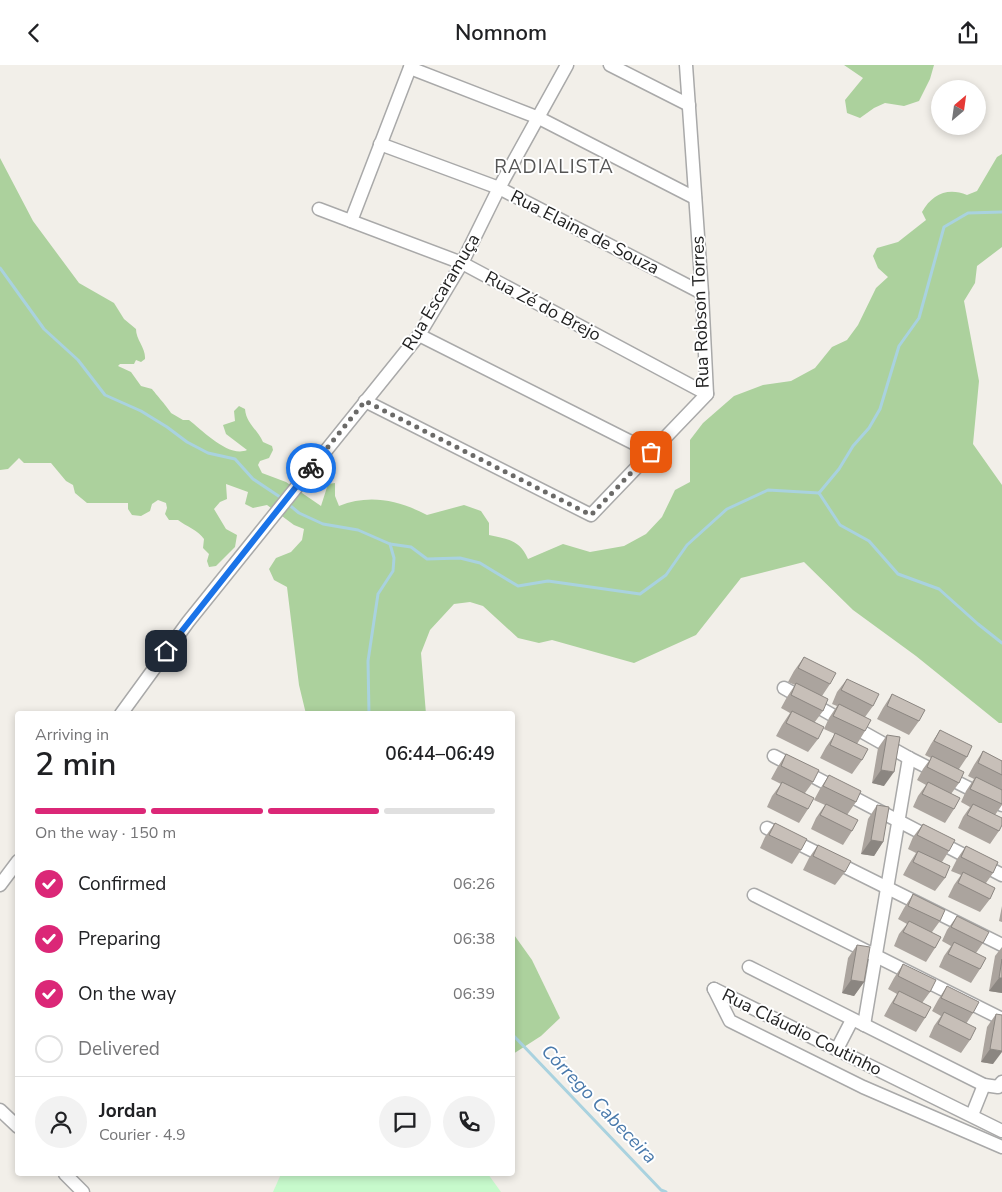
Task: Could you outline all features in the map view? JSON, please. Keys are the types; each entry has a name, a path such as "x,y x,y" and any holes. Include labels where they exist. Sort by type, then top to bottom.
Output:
{"street":[{"name":"Rua Escaramuça","path":"123,711 188,622 419,335 462,263 499,188 567,65"},
{"path":"610,65 689,105"},
{"name":"Rua Robson Torres","path":"365,401 591,515 707,394 686,65"},
{"path":"351,221 410,66 539,118 695,198"},
{"name":"Rua Elaine de Souza","path":"380,144 499,188 702,293"},
{"name":"Rua Zé do Brejo","path":"319,209 462,263 707,394"},
{"path":"419,335 651,452"},
{"path":"784,688 909,759 1002,805"},
{"path":"774,756 1002,875"},
{"path":"837,1049 858,1023 875,957 909,759"},
{"path":"767,828 887,890 1002,945"},
{"path":"0,885 15,865"},
{"path":"754,895 1002,1019"},
{"path":"750,967 984,1085 998,1087 1002,1082"},
{"name":"Rua Cláudio Coutinho","path":"1002,1131 714,989 730,1021 863,1087 1002,1147"},
{"path":"863,1087 874,1067"},
{"path":"972,1115 984,1085"},
{"path":"0,1110 15,1124"},
{"path":"67,1176 84,1192"}],"green space":[{"path":"844,65 934,65 930,79 919,101 904,106 885,103 860,118 847,113 845,100 863,78"},
{"path":"1002,154 1002,247 977,266 975,283 964,301 979,381 973,444 1002,485 1002,723 999,723 916,656 853,610 804,562 741,578 696,635 634,663 552,640 539,643 518,638 483,606 470,602 454,604 430,630 421,653 426,711 305,711 299,685 287,587 274,580 269,569 276,558 291,552 302,540 304,529 294,525 267,505 253,508 245,504 248,492 226,484 227,499 220,502 214,509 226,529 237,535 235,547 216,566 209,567 207,561 209,554 203,548 204,539 202,536 178,520 169,520 165,514 166,503 158,500 152,504 150,511 141,516 132,515 128,509 128,503 87,503 75,493 73,485 66,481 51,463 24,463 19,458 8,469 0,470 0,158 33,221 79,283 114,303 124,319 136,329 145,359 141,362 136,360 134,364 120,364 118,366 131,372 141,386 152,389 171,413 183,420 189,420 224,447 240,451 247,450 226,434 223,425 235,421 234,411 239,406 245,409 247,418 263,442 272,446 273,450 269,458 260,461 258,465 262,473 286,482 321,506 328,484 335,483 335,496 339,506 361,500 383,500 394,502 427,515 464,505 481,511 489,523 489,535 513,541 521,548 528,559 563,544 590,552 624,546 646,534 662,517 675,490 690,482 690,440 703,423 734,396 763,385 791,381 815,368 832,347 847,340 858,325 876,288 888,277 878,268 873,256 877,248 898,242 926,220 922,212 931,201 941,194 953,192 967,195 977,191 997,157"},
{"path":"515,936 532,960 560,1018 541,1036 515,1053"},
{"path":"280,1176 489,1176 501,1192 273,1192"}],"building":[{"path":"804,657 836,673 830,684 798,668"},
{"path":"847,679 879,694 873,706 841,690"},
{"path":"796,683 828,699 823,711 791,695"},
{"path":"892,694 925,710 919,721 887,706"},
{"path":"839,704 871,720 865,731 833,716"},
{"path":"792,711 824,727 818,739 786,723"},
{"path":"940,730 972,746 967,757 934,741"},
{"path":"835,733 868,749 862,760 830,745"},
{"path":"887,735 900,737 894,772 881,770"},
{"path":"983,751 1002,761 1002,775 978,763"},
{"path":"786,754 819,770 813,782 781,766"},
{"path":"932,756 964,772 959,783 927,767"},
{"path":"829,775 861,791 856,802 823,786"},
{"path":"976,777 1002,790 1002,804 970,789"},
{"path":"782,782 814,798 808,809 776,794"},
{"path":"928,782 960,798 954,809 922,794"},
{"path":"826,804 858,820 852,831 820,815"},
{"path":"973,804 1002,818 1002,825 999,831 967,815"},
{"path":"877,805 889,807 883,842 871,840"},
{"path":"775,823 807,839 801,850 769,835"},
{"path":"923,824 955,840 949,851 917,835"},
{"path":"818,845 851,861 845,872 813,856"},
{"path":"966,846 998,862 993,873 961,857"},
{"path":"918,851 950,866 945,878 913,862"},
{"path":"963,872 995,888 990,899 958,883"},
{"path":"913,894 945,910 940,921 908,906"},
{"path":"957,916 989,932 983,943 951,927"},
{"path":"909,921 941,937 935,948 903,932"},
{"path":"954,942 986,958 980,969 948,954"},
{"path":"857,945 870,947 864,982 851,980"},
{"path":"1002,959 1002,978 999,978"},
{"path":"903,964 936,980 930,992 898,976"},
{"path":"947,986 979,1002 973,1013 941,998"},
{"path":"899,991 931,1007 925,1018 893,1003"},
{"path":"944,1012 976,1028 970,1040 938,1024"},
{"path":"996,1014 1002,1015 1002,1051 990,1049"}],"waterway":[{"path":"819,493 839,469 853,446 869,428 880,409 899,346 919,318 944,227 968,213 1002,212"},
{"path":"0,268 44,329 78,360 105,395 141,411 187,442 208,453 235,459 253,479 283,499"},
{"path":"287,503 299,513 323,524 358,530 390,544 411,547 427,559 460,558 480,563 518,586 548,581 640,594 666,575 687,545 727,509 768,490 819,493"},
{"path":"819,493 840,525 869,541 898,574 939,589 1002,643"},
{"name":"Córrego Cabeceira","path":"369,711 368,661 378,594 393,571 394,558 390,544"},
{"name":"Córrego Cabeceira","path":"515,1037 661,1190 666,1192"}],"way so far":[{"path":"311,468 365,401 591,515 651,452"}],"district":[{"name":"RADIALISTA","path":"554,167"}],"route":[{"path":"166,651 311,468"}]}
